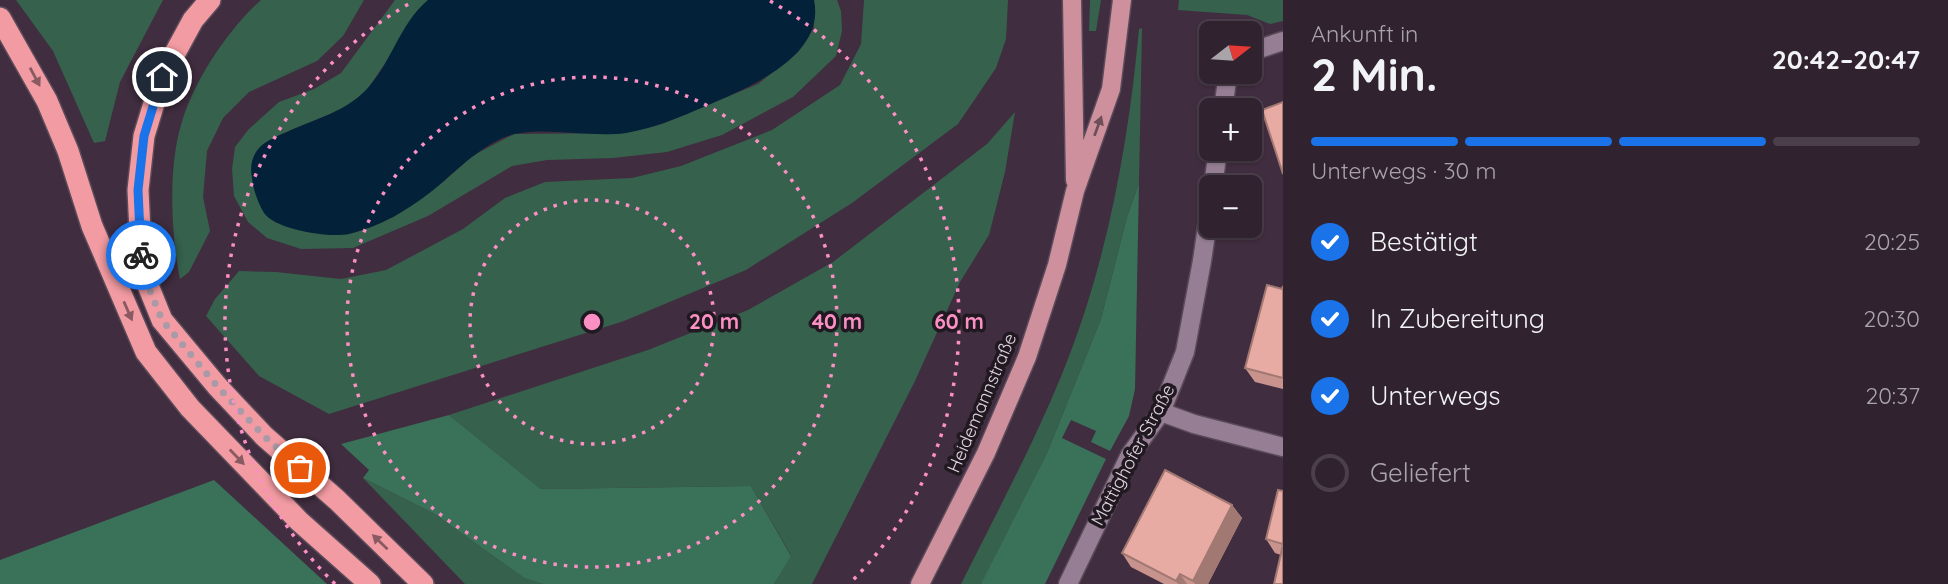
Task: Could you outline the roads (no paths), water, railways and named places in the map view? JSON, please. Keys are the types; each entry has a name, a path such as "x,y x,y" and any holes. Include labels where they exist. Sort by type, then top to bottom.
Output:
{"highway":[{"path":"210,0 193,20 162,77 144,136 138,190 141,253 147,283 162,320 217,386 264,436 337,500 423,584"},
{"path":"0,18 11,33 47,101 68,151 92,226 146,352 190,408 299,521 370,584"}],"main road":[{"name":"Heidemannstraße","path":"1072,0 1076,191"},
{"name":"Heidemannstraße","path":"920,584 986,453 1027,357 1057,265 1076,191 1111,89 1122,0"}],"street":[{"path":"1262,48 1283,41"},
{"name":"Mattighofer Straße","path":"1068,584 1130,455 1161,412 1185,352 1205,238"},
{"path":"1161,412 1194,424 1283,447"}],"water":[{"path":"428,0 814,0 814,20 808,38 796,54 780,68 742,90 667,122 626,133 529,132 506,137 478,153 400,213 375,226 349,234 329,235 304,231 270,219 264,213 253,187 251,166 256,151 270,140 349,104 365,91 382,69 402,32"}]}
